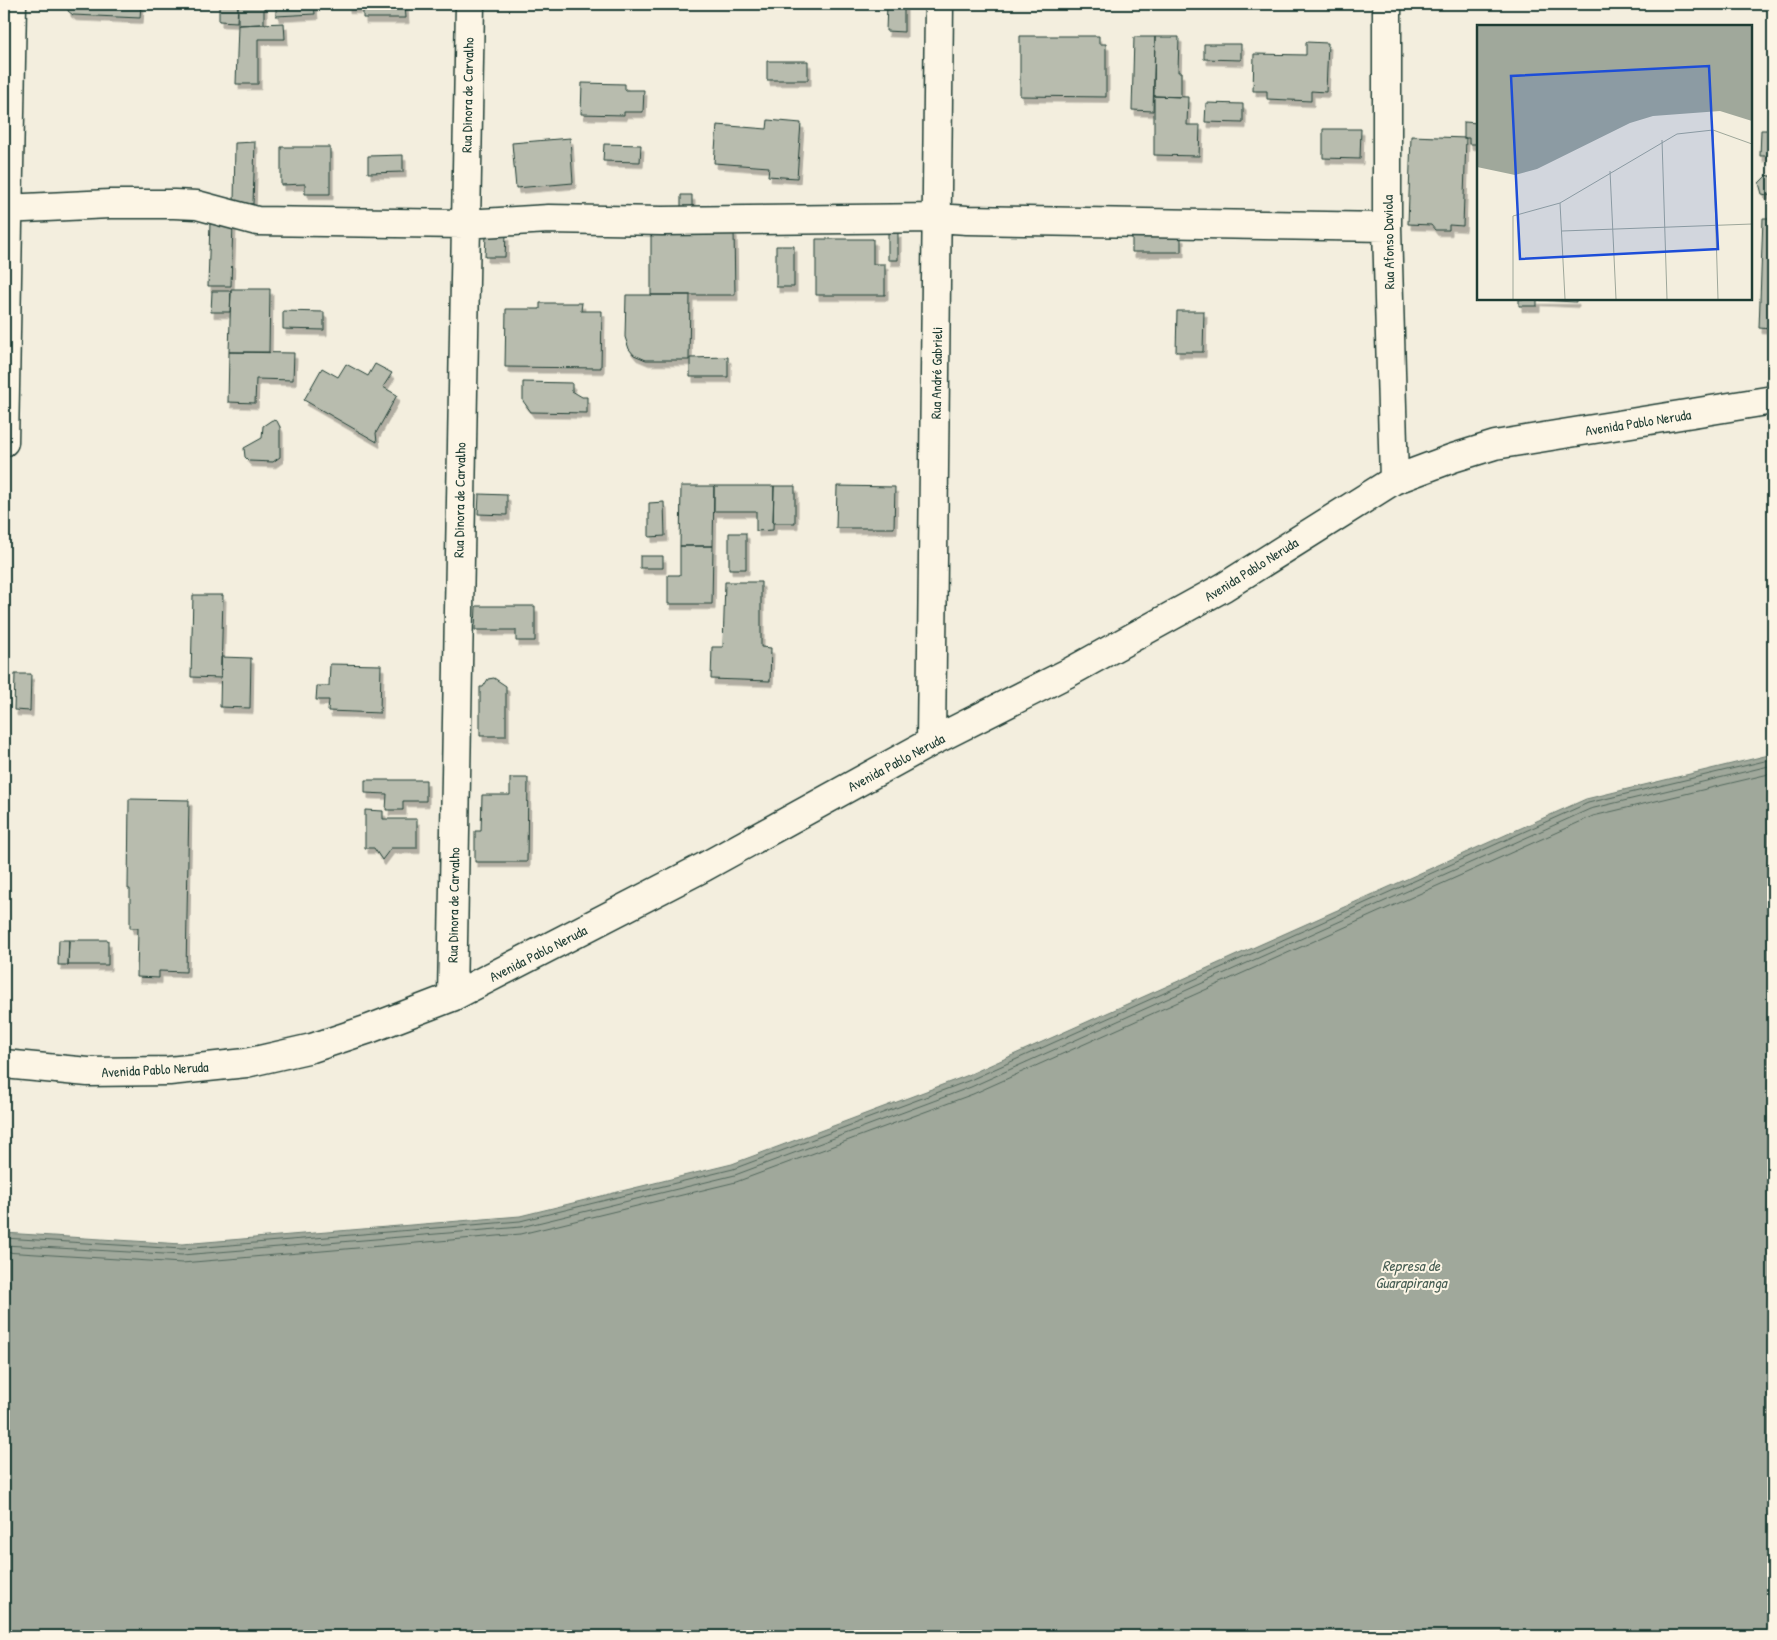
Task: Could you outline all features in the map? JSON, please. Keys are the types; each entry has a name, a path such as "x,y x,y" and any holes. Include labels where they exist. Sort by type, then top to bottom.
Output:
{"street":[{"path":"4,442 5,209 12,4"},
{"name":"Rua Dinora de Carvalho","path":"452,997 464,224 470,4"},
{"name":"Rua André Gabrieli","path":"932,742 939,4"},
{"name":"Rua Afonso Daviola","path":"1387,4 1387,227 1394,480"},
{"path":"5,209 110,204 174,204 197,205 258,220 464,224 549,219 662,222 937,218 1387,227"},
{"name":"Avenida Pablo Neruda","path":"4,1064 97,1072 168,1071 246,1063 312,1048 369,1029 452,997 704,867 932,742 1068,674 1224,587 1394,480 1495,445 1773,400"}],"water":[{"name":"Represa de Guarapiranga","path":"1773,754 1773,1636 4,1636 4,1233 182,1244 520,1216 732,1164 966,1076 1586,799"}],"building":[{"path":"68,4 141,4 140,18 73,15 68,11"},
{"path":"219,4 238,4 237,22 219,21"},
{"path":"238,4 264,4 264,24 238,25"},
{"path":"276,4 314,4 315,14 276,16"},
{"path":"347,4 405,4 406,18 363,18 363,8 347,8"},
{"path":"887,4 904,4 904,32 886,31"},
{"path":"284,23 285,39 258,39 258,84 236,84 238,25"},
{"path":"1020,36 1099,36 1099,44 1106,44 1106,97 1020,96"},
{"path":"1134,37 1155,37 1153,111 1132,110"},
{"path":"1155,37 1179,37 1178,72 1181,72 1181,97 1154,96"},
{"path":"1306,42 1328,43 1326,92 1311,91 1311,101 1267,99 1267,91 1253,91 1254,54 1306,55"},
{"path":"1204,44 1241,44 1241,60 1204,59"},
{"path":"767,61 808,61 808,80 767,80"},
{"path":"582,83 625,84 625,90 644,90 643,112 624,112 624,115 581,114"},
{"path":"1154,96 1188,97 1187,125 1200,125 1199,156 1154,155"},
{"path":"1206,103 1243,104 1243,123 1205,122"},
{"path":"768,120 801,123 797,178 768,176 769,167 714,163 717,125 767,129"},
{"path":"1464,122 1477,123 1477,144 1469,144 1469,138 1464,138"},
{"path":"1323,129 1361,129 1360,159 1323,158"},
{"path":"1761,130 1773,130 1773,156 1760,156"},
{"path":"1411,136 1466,138 1463,226 1449,225 1449,230 1435,230 1431,225 1408,224"},
{"path":"570,138 573,183 516,188 512,143"},
{"path":"255,142 253,204 234,203 235,143"},
{"path":"604,144 641,145 640,162 603,161"},
{"path":"281,147 330,147 330,194 305,194 305,184 281,185"},
{"path":"403,155 403,172 368,173 368,156"},
{"path":"1767,175 1773,177 1773,196 1762,194 1759,183"},
{"path":"681,195 692,195 692,211 681,211"},
{"path":"1770,207 1773,207 1773,329 1759,328 1763,218 1770,218"},
{"path":"210,222 233,223 231,286 208,286"},
{"path":"651,230 734,231 735,295 651,295"},
{"path":"888,232 898,232 898,260 888,260"},
{"path":"486,235 506,235 505,257 485,257"},
{"path":"1132,235 1181,236 1181,252 1132,252"},
{"path":"816,239 873,239 873,264 885,264 885,295 816,295"},
{"path":"776,246 794,246 794,287 776,287"},
{"path":"231,289 270,289 269,352 229,352"},
{"path":"212,291 231,291 230,312 211,312"},
{"path":"626,295 690,295 689,360 646,360 634,355 629,349 625,337"},
{"path":"1519,300 1537,300 1537,306 1519,306"},
{"path":"1537,300 1576,300 1576,302"},
{"path":"540,303 582,303 581,311 602,311 601,368 505,367 506,309 540,309"},
{"path":"283,311 324,312 324,330 283,329"},
{"path":"1177,311 1204,311 1203,352 1176,352"},
{"path":"229,352 294,353 293,380 256,379 255,403 228,402"},
{"path":"728,357 728,377 690,377 690,358"},
{"path":"346,364 368,376 375,364 392,373 383,387 397,395 376,433 377,442 304,400 322,368 338,377"},
{"path":"523,382 572,383 572,391 582,397 587,397 587,413 531,412 523,401"},
{"path":"272,420 277,421 280,427 280,457 273,462 249,461 245,457 244,448 262,438 263,426"},
{"path":"681,486 714,486 713,546 680,546"},
{"path":"714,486 774,486 773,530 756,531 756,511 714,511"},
{"path":"774,486 795,486 795,523 773,523"},
{"path":"837,486 895,487 894,528 836,528"},
{"path":"479,494 507,495 507,515 478,514"},
{"path":"664,502 665,536 649,537 649,503"},
{"path":"729,533 746,533 746,569 729,569"},
{"path":"680,546 713,546 712,604 668,604 668,575 680,575"},
{"path":"640,556 663,556 663,568 640,568"},
{"path":"725,582 761,582 761,647 771,648 770,681 711,679 712,647 723,647"},
{"path":"193,595 223,595 221,678 191,677"},
{"path":"476,606 535,606 535,641 516,641 516,630 475,630"},
{"path":"221,657 251,658 250,708 220,707"},
{"path":"330,664 381,665 380,713 328,711 329,700 316,700 317,686 329,686"},
{"path":"15,674 31,674 30,711 14,710"},
{"path":"494,678 506,686 506,736 480,736 480,687 483,687 488,679"},
{"path":"510,778 528,778 527,862 475,862 475,831 481,831 482,795 510,795"},
{"path":"365,780 426,780 426,801 403,801 403,810 386,810 387,794 365,793"},
{"path":"129,799 189,800 186,972 159,971 159,978 137,977 138,928 130,928 130,889 128,889"},
{"path":"365,810 383,811 383,819 417,819 417,848 391,848 382,860 374,848 365,848"},
{"path":"59,940 69,940 68,965 58,965"},
{"path":"69,940 108,940 108,965 68,965"}]}
